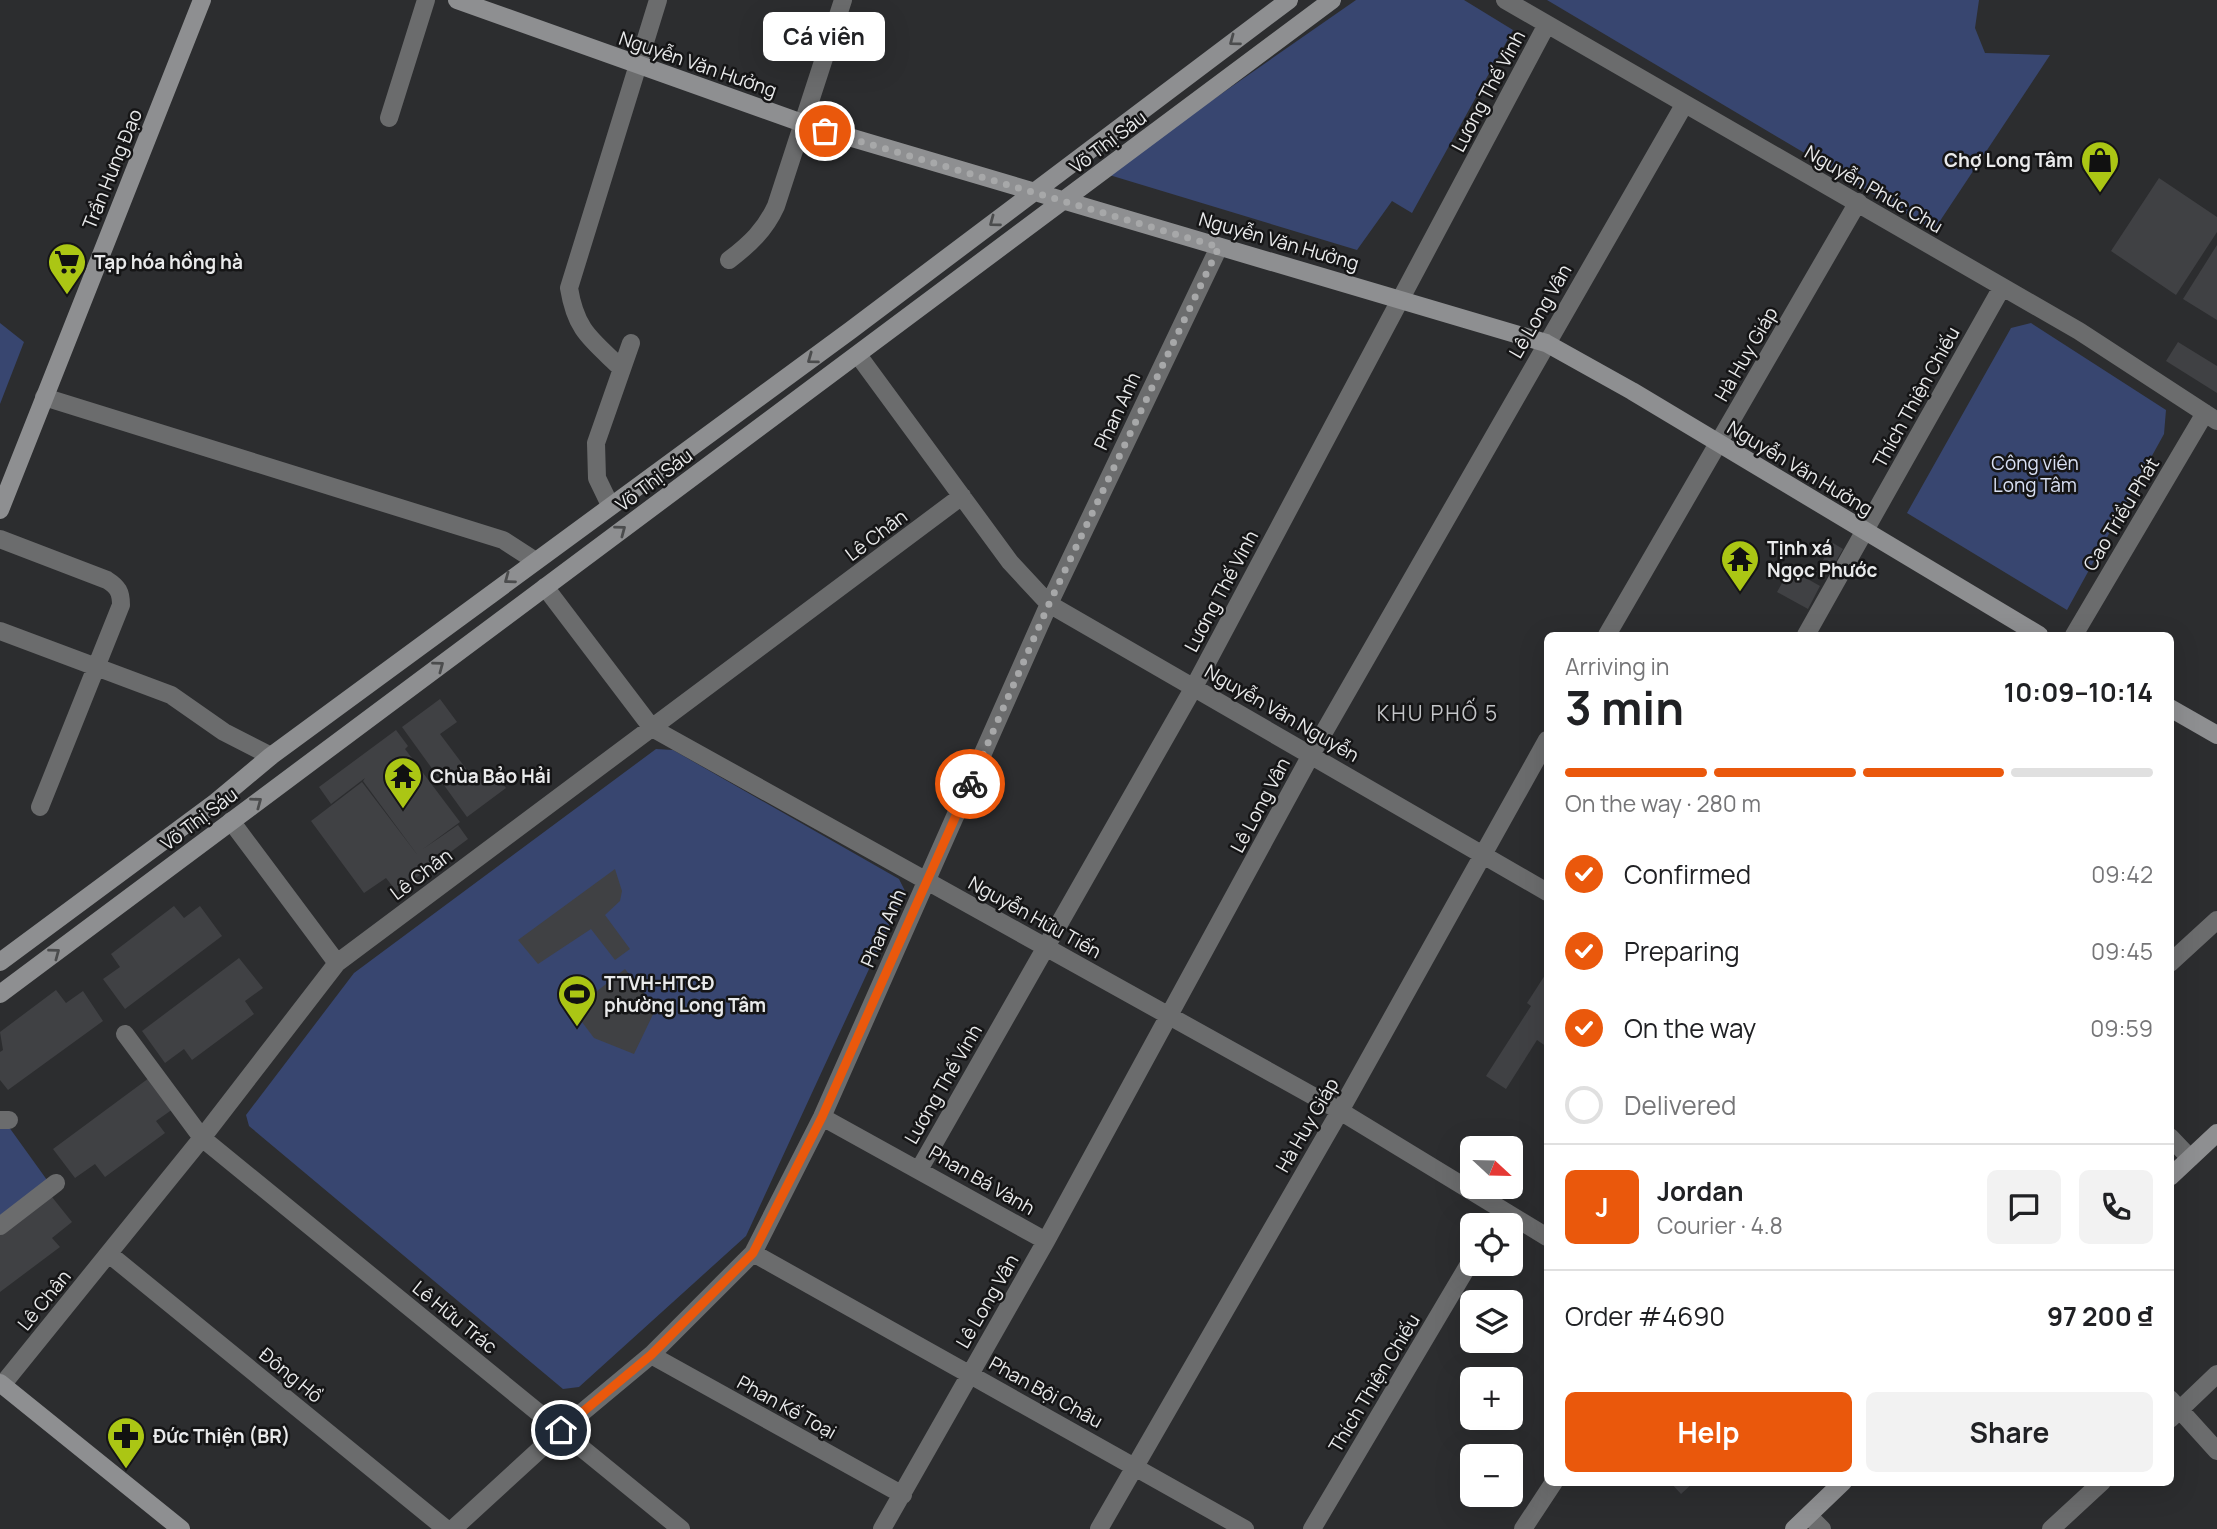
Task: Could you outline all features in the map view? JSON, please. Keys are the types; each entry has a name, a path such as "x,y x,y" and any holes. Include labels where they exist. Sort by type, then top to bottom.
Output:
{"main road":[{"name":"Trần Hưng Đạo","path":"0,510 202,0"},
{"name":"Nguyễn Văn Hưởng","path":"457,0 805,124 1546,343 2034,632"},
{"name":"Võ Thị Sáu","path":"0,962 216,802 271,756 1289,0"},
{"name":"Võ Thị Sáu","path":"0,994 1332,0"},
{"path":"2174,710 2215,729"},
{"path":"2174,1173 2217,1133"},
{"path":"1,1384 181,1529"},
{"path":"1794,1529 1839,1486"}],"street":[{"path":"389,118 426,0"},
{"path":"621,368 581,329 573,310 569,288 658,0"},
{"path":"729,260 768,225 805,124 844,0"},
{"name":"Nguyễn Phúc Chu","path":"1505,0 1684,106 1858,202 2001,289 2079,331 2211,417"},
{"name":"Lương Thế Vinh","path":"920,1168 1194,687 1403,299 1546,26"},
{"name":"Lê Long Vân","path":"882,1529 1046,1241 1312,753 1684,106"},
{"name":"Hà Huy Giáp","path":"1610,632 1858,202"},
{"name":"Phan Anh","path":"453,1529 561,1430 651,1355 753,1253 822,1117 1049,604 1219,247"},
{"name":"Thích Thiện Chiếu","path":"1808,632 2001,289"},
{"path":"610,505 597,478 596,443 631,343"},
{"name":"Nguyễn Văn Nguyễn","path":"858,355 1010,562 1049,604 1087,629 1312,753 1544,890"},
{"path":"44,397 503,540 534,561"},
{"name":"Cao Triều Phát","path":"2076,632 2211,417"},
{"name":"Lê Chân","path":"1,1384 202,1138 337,962 962,496"},
{"path":"0,539 116,585 121,594 121,605 40,807"},
{"name":"Nguyễn Hữu Tiến","path":"545,587 652,728 1340,1111 1490,1213"},
{"path":"0,631 171,695 224,732 271,756"},
{"name":"Hà Huy Giáp","path":"1099,1529 1340,1111 1544,745"},
{"path":"232,821 337,962"},
{"path":"2174,959 2217,920"},
{"name":"Lê Hữu Trác","path":"125,1034 202,1138 681,1529"},
{"name":"Phan Bá Vành","path":"822,1117 920,1168 1046,1241"},
{"path":"2174,1141 2190,1158"},
{"path":"0,1226 56,1183"},
{"name":"Nguyễn Hữu Tiến","path":"1523,1228 1544,1236"},
{"name":"Phan Bội Châu","path":"753,1253 1245,1529"},
{"name":"Đông Hồ","path":"109,1254 446,1529"},
{"name":"Thích Thiện Chiếu","path":"1312,1529 1462,1276"},
{"name":"Phan Kế Toại","path":"651,1355 903,1495"},
{"path":"2174,1409 2217,1374"},
{"path":"2174,1411 2217,1451"},
{"path":"1524,1529 1551,1486"},
{"path":"2052,1529 2098,1486"},
{"path":"1809,1516 1822,1529"}],"green space":[{"path":"1356,0 1464,0 1513,30 1412,213 1392,201 1357,250 1106,174"},
{"path":"1547,0 1979,0 1975,28 1985,53 2050,55 1934,230"},
{"path":"0,323 24,342 0,404"},
{"name":"Công viên Long Tâm","path":"2031,323 2166,410 2164,434 2067,610 1907,513 2011,328"},
{"name":"TTVH-HTCĐ phường Long Tâm","path":"656,749 673,750 899,879 905,891 746,1236 579,1387 563,1389 249,1126 246,1115 354,973"},
{"path":"6,1123 47,1180 0,1217 0,1128"}],"building":[{"path":"2159,178 2217,217 2217,232 2176,295 2111,251"},
{"path":"2217,245 2217,320 2183,299"},
{"path":"2178,342 2217,366 2217,393 2166,361"},
{"path":"1833,543 1843,549 1831,570 1820,565"},
{"path":"1790,569 1820,586 1808,609 1777,592"},
{"path":"440,699 457,722 440,734 473,778 489,766 506,788 467,817 402,727"},
{"path":"396,730 408,746 405,749 460,822 423,849 458,825 468,839 397,892 386,878 364,893 311,821 362,782 419,857 363,781 365,778 331,804 319,787"},
{"path":"615,869 622,891 620,901 605,915 630,949 615,960 591,929 538,964 518,940"},
{"path":"174,906 184,918 200,906 222,936 125,1009 103,979 120,967 111,954"},
{"path":"239,958 263,988 245,1001 254,1014 192,1060 184,1049 165,1063 142,1031"},
{"path":"625,969 647,997 658,1004 634,1054 594,1038 573,1010"},
{"path":"1544,977 1544,1045 1537,1040 1506,1089 1486,1076 1531,1006 1527,1003"},
{"path":"56,990 66,1003 83,991 103,1021 8,1090 0,1080 0,1052 3,1050 0,1032"},
{"path":"149,1078 173,1109 156,1121 165,1133 105,1177 95,1164 75,1178 53,1149"},
{"path":"48,1192 72,1222 52,1238 60,1247 0,1292 0,1227"},
{"path":"1674,1486 1690,1486 1681,1494"}],"way so far":[{"path":"825,131 1219,247 1049,604 970,784"}],"place":[{"name":"Cá viên","path":"825,131"},
{"name":"Chợ Long Tâm","path":"2100,194"},
{"name":"Tạp hóa hồng hà","path":"67,296"},
{"name":"Tịnh xá Ngọc Phước","path":"1740,593"},
{"name":"Chùa Bảo Hải","path":"403,810"},
{"name":"TTVH-HTCĐ phường Long Tâm","path":"577,1028"},
{"name":"Đức Thiện (BR)","path":"126,1470"}],"district":[{"name":"KHU PHỐ 5","path":"1438,713"}],"route":[{"path":"561,1430 651,1355 753,1253 822,1117 970,784"}]}
